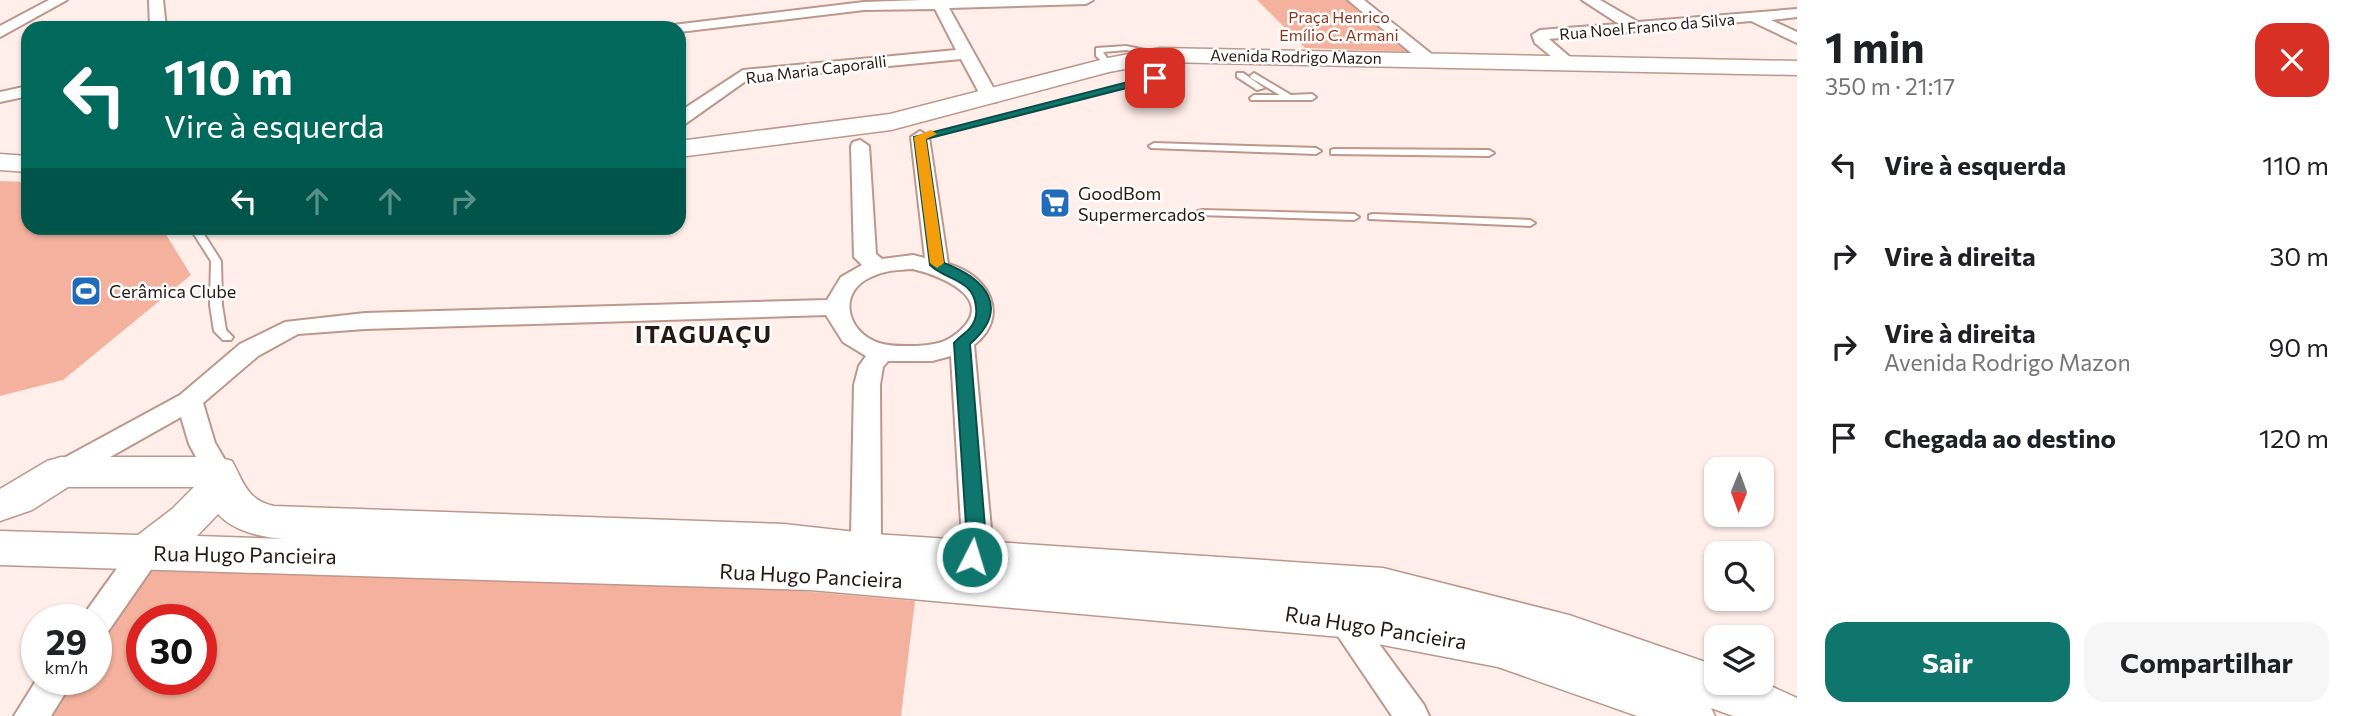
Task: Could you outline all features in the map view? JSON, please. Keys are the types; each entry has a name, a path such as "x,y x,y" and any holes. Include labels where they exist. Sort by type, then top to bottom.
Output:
{"street":[{"path":"156,0 158,21"},
{"path":"686,27 864,6 1086,0"},
{"path":"1355,0 1440,67 1445,80"},
{"path":"1589,0 1636,27"},
{"path":"939,3 990,98"},
{"path":"0,12 53,4"},
{"path":"0,32 53,4"},
{"name":"Rua Noel Franco da Silva","path":"1570,64 1541,40 1540,35 1797,13"},
{"path":"1753,16 1797,38"},
{"name":"Rua Maria Caporalli","path":"686,115 743,75 965,54"},
{"name":"Avenida Rodrigo Mazon","path":"686,172 920,137 1109,81 1160,55 1390,68 1445,80 1797,88"},
{"name":"Avenida Rodrigo Mazon","path":"686,148 891,122 990,98 1109,81 1155,78 1249,83 1390,68 1428,59 1797,68"},
{"path":"0,97 21,92"},
{"path":"920,137 937,265"},
{"path":"860,146 865,257 878,266"},
{"path":"914,262 937,265 965,279 983,299 984,314 977,330 962,343 941,352 917,356 881,353 849,336 839,323 835,307 840,292 851,280 878,266 914,262"},
{"path":"0,505 18,499 188,401 249,350 293,327 365,321 835,307"},
{"path":"962,343 977,540 972,557"},
{"path":"874,551 866,536 867,385 871,366 881,353"},
{"path":"188,401 202,443 219,479"},
{"path":"57,475 219,479"},
{"path":"15,548 33,504 57,475"},
{"path":"109,604 146,552 196,513 219,479"},
{"name":"Rua Hugo Pancieira","path":"219,479 236,508 253,519 274,522 784,541 874,551 1383,587 1569,635 1759,703 1783,716"},
{"name":"Rua Hugo Pancieira","path":"15,548 810,572 1341,617 1498,646 1649,698 1690,716"},
{"path":"1341,617 1412,716"},
{"path":"31,716 46,695"}],"lane":[{"path":"1249,83 1289,97"},
{"path":"1249,83 1275,97 1312,97"},
{"path":"1249,83 1275,97"},
{"path":"1154,146 1316,151"},
{"path":"1334,152 1489,153"},
{"path":"1202,213 1354,217"},
{"path":"1373,216 1530,223"},
{"path":"199,235 216,261 216,305 220,331 227,337"}],"green space":[{"name":"Praça Henrico Emílio C. Armani","path":"1257,0 1349,0 1415,52 1305,48"},
{"name":"Cerâmica Clube","path":"0,181 21,182 21,235 166,235 191,275 63,380 0,396"},
{"path":"150,561 722,584 915,601 901,716 47,716 61,695 112,695 112,618"}],"slow traffic":[{"path":"931,134 920,137 937,263"}],"place":[{"name":"GoodBom Supermercados","path":"1055,203"},
{"name":"Cerâmica Clube","path":"86,291"}],"district":[{"name":"ITAGUAÇU","path":"704,333"}],"route":[{"path":"972,557 977,540 962,343 977,330 984,314 983,299 973,285 957,273 937,265 920,137 1155,78"}]}
